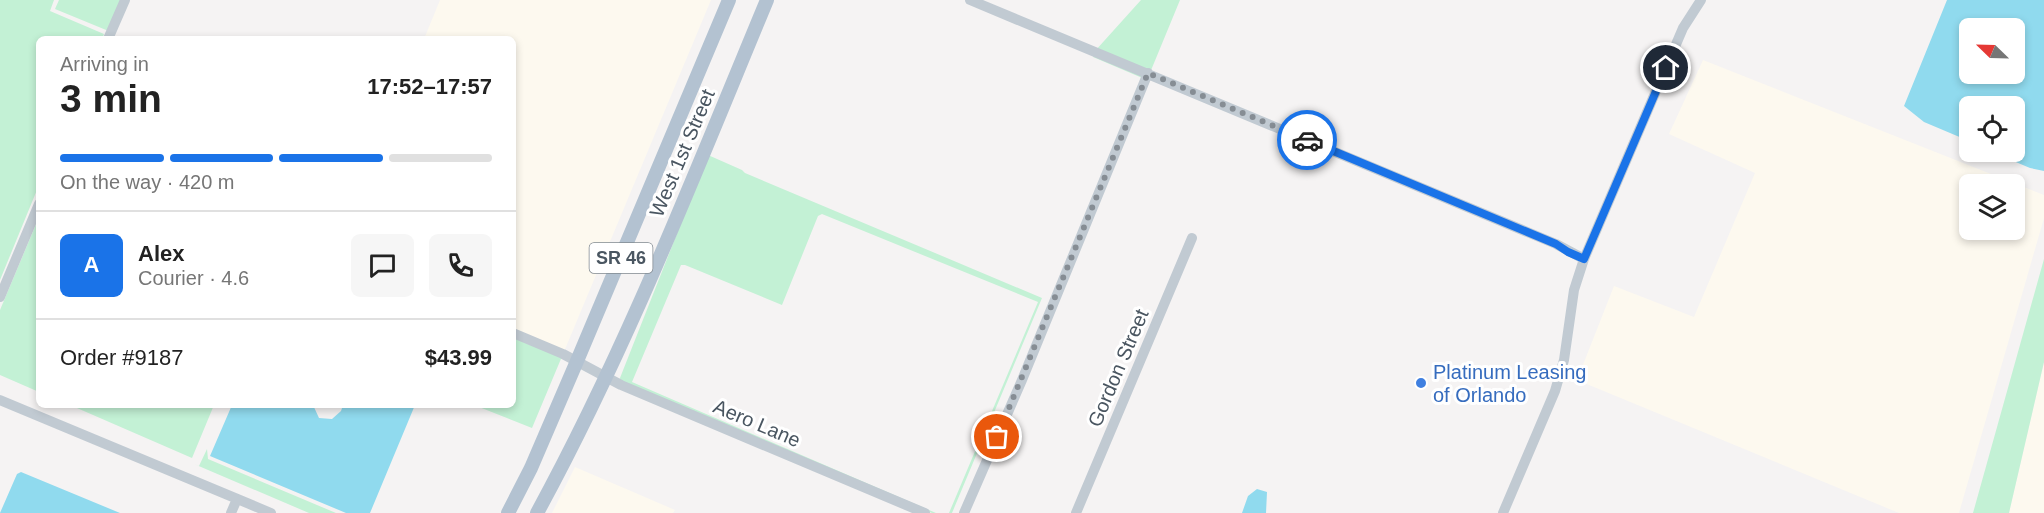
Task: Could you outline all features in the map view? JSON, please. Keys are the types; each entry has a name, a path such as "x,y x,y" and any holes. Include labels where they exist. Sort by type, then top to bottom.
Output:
{"main road":[{"name":"West 1st Street","path":"508,513 531,468 729,0"},
{"name":"West 1st Street","path":"537,513 606,377 645,292 767,0"}],"street":[{"path":"109,36 124,0"},
{"path":"970,0 1556,244 1584,259"},
{"path":"1503,513 1555,391 1564,360 1574,290 1584,259 1683,28 1701,0"},
{"path":"964,513 1022,380 1148,73"},
{"path":"0,297 36,211"},
{"name":"Gordon Street","path":"1076,513 1192,238"},
{"name":"Aero Lane","path":"516,334 577,361 621,385 926,513"},
{"path":"0,400 271,513"},
{"path":"231,513 237,499"}],"shaded area":[{"path":"440,0 711,0 563,354 516,333 516,36 425,36"},
{"path":"1703,60 1991,174 1959,174 1959,240 2025,240 2025,187 2044,195 2044,218 1959,513 1899,513 1577,380 1614,286 1694,317 1755,173 1669,134"},
{"path":"2044,362 2044,513 2009,513"},
{"path":"575,467 675,510 673,513 552,513"}],"green space":[{"path":"0,0 54,0 50,11 104,34 103,36 36,36 36,192 0,280"},
{"path":"59,0 124,0 111,32 55,9"},
{"path":"1141,0 1180,0 1147,80 1093,57 1095,51"},
{"path":"708,155 745,173 1042,298 952,513 949,513 1038,302 822,214 818,216 782,305 681,265 632,382 936,513 618,383"},
{"path":"36,224 36,391 0,375 0,310"},
{"path":"2044,259 2044,362 2009,513 1973,513"},
{"path":"516,333 563,354 532,428 482,408 516,408"},
{"path":"77,408 213,408 192,458"},
{"path":"207,449 208,459 336,513 309,513 194,464 199,466"}],"water":[{"path":"1947,0 2044,0 2044,171 2016,162 2025,162 2025,96 1959,96 1959,137 1924,122 1904,106"},
{"path":"231,408 314,408 319,418 332,419 342,408 414,408 370,513 346,513 210,456"},
{"path":"21,472 120,513 0,513 17,474"},
{"path":"1257,489 1267,492 1266,513 1242,513 1248,496"}],"way so far":[{"path":"997,437 1148,73 1307,140"}],"place":[{"name":"Platinum Leasing of Orlando","path":"1421,383"}],"route":[{"path":"1307,140 1556,244 1584,259 1666,68"}]}
